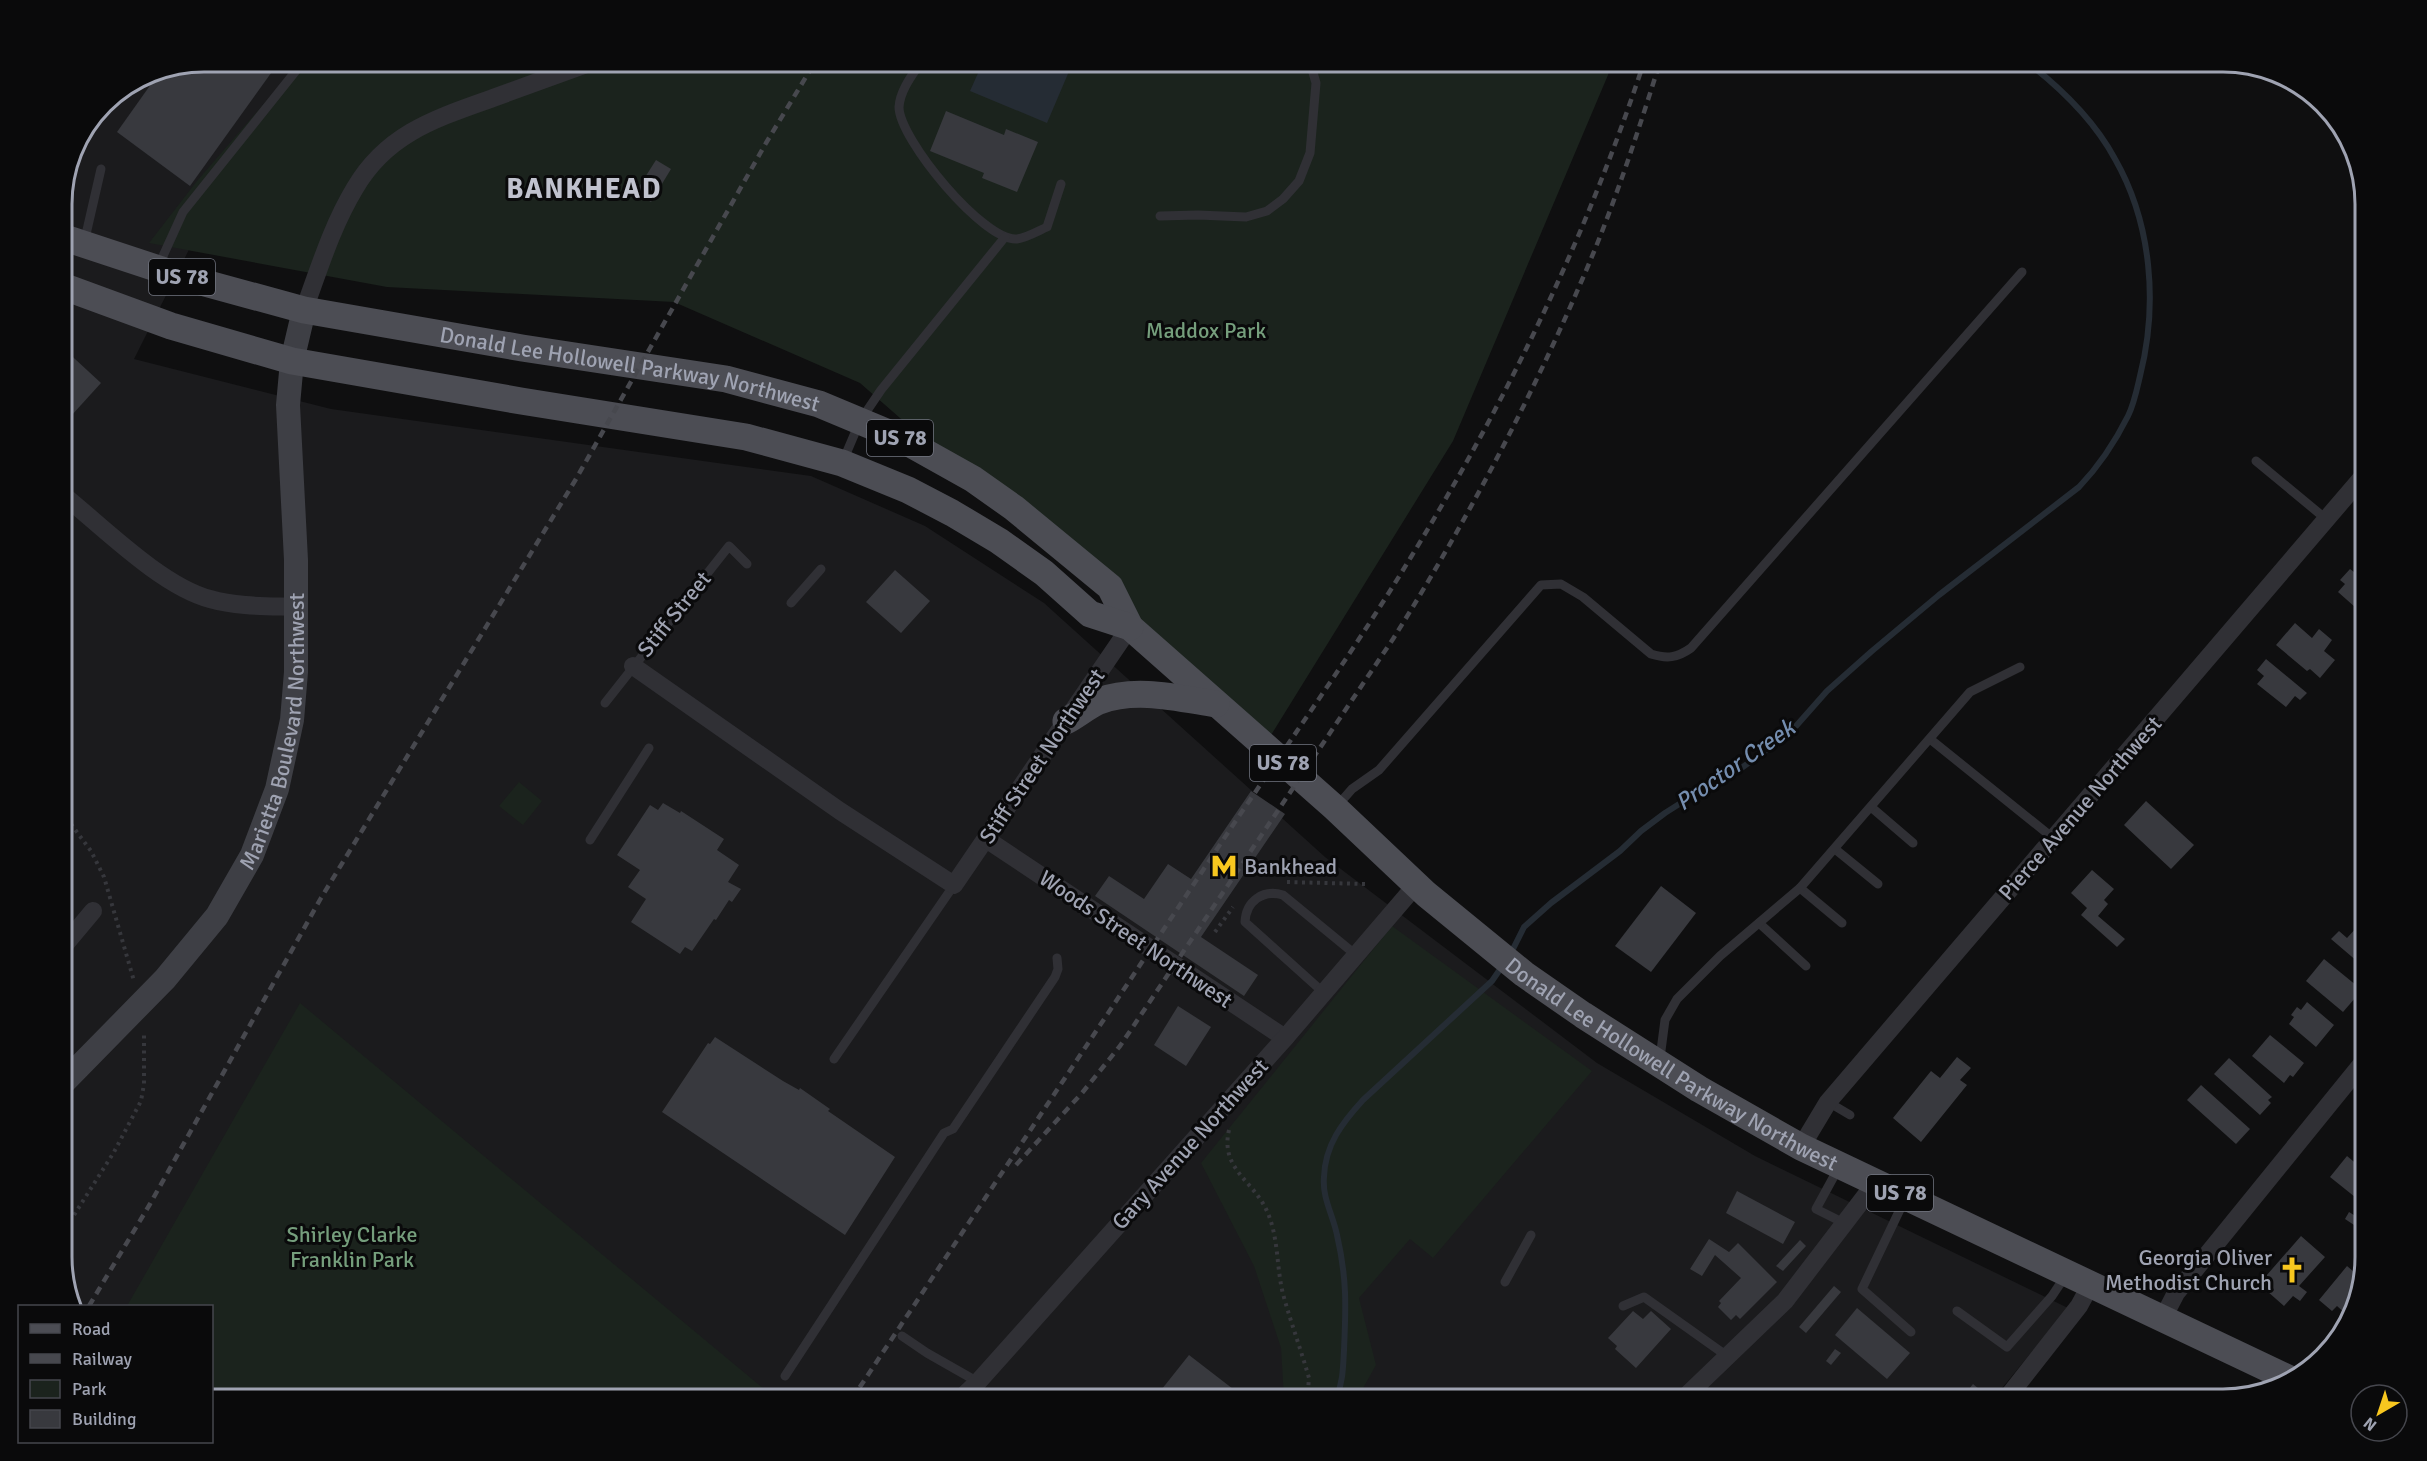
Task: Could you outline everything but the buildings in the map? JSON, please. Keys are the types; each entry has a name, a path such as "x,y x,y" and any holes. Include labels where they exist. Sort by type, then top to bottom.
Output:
{"main road":[{"name":"Donald Lee Hollowell Parkway Northwest","path":"73,241 157,269 304,310 510,346 726,379 819,405 898,437 973,479 1014,508 1110,587 1130,627 1335,808 1416,885 1524,974 1582,1015 1699,1089 1801,1147 2282,1375"},
{"name":"Donald Lee Hollowell Parkway Northwest","path":"72,290 171,326 292,361 746,437 842,463 908,490 952,513 999,541 1044,573 1090,614 1130,627"},
{"name":"Marietta Boulevard Northwest","path":"72,1076 135,1022 165,979 217,916 237,884 265,825 287,752 296,672 297,607 288,405 292,361 304,310"},
{"path":"1066,721 1097,702 1123,695 1152,694 1216,704"}],"street":[{"path":"304,310 329,241 356,186 389,148 426,123 565,72"},
{"name":"Pierce Avenue Northwest","path":"1801,1147 1828,1102 2355,486"},
{"path":"72,502 170,581 208,599 246,606 297,607"},
{"name":"Stiff Street Northwest","path":"954,885 1130,627"},
{"path":"633,666 840,811 954,885"},
{"name":"Woods Street Northwest","path":"986,839 1285,1038"},
{"name":"Gary Avenue Northwest","path":"971,1389 1285,1038 1416,885"},
{"path":"72,936 93,910"},
{"path":"2163,1318 2176,1293 2355,1073"},
{"path":"1694,1389 1785,1301 1876,1182"},
{"path":"2015,1389 2079,1306 2079,1278"}],"lane":[{"path":"157,269 183,212 295,72"},
{"path":"915,72 906,86 899,106 904,128 933,172 982,224 1005,237 1017,239 1047,227 1061,184"},
{"path":"1160,216 1198,215 1246,218 1267,211 1283,199 1299,181 1310,153 1316,83 1313,72"},
{"path":"73,241 101,169"},
{"path":"842,463 860,421 881,390 1005,237"},
{"path":"1335,808 1352,789 1379,770 1541,585 1561,584 1583,597 1651,654 1662,658 1681,656 1691,648 2022,272"},
{"path":"2256,460 2326,519"},
{"name":"Stiff Street","path":"605,703 729,546 747,564"},
{"path":"791,603 821,569"},
{"path":"1659,1062 1665,1020 1677,999 1720,956 1800,888 1970,692 2020,667"},
{"path":"1930,739 2053,838"},
{"path":"590,840 649,748"},
{"path":"1871,807 1913,843"},
{"path":"1835,849 1878,884"},
{"path":"834,1059 954,885"},
{"path":"1800,888 1842,923"},
{"path":"1324,993 1245,922 1246,912 1255,900 1263,894 1273,892 1283,895 1356,955"},
{"path":"1759,923 1806,966"},
{"path":"785,1376 944,1133 953,1129 1054,977 1058,969 1057,958"},
{"path":"1828,1102 1850,1115"},
{"path":"1840,1165 1816,1209 1844,1223"},
{"path":"1906,1196 1862,1289 1911,1332"},
{"path":"1505,1282 1531,1235"},
{"path":"1957,1311 2007,1347 2052,1296 2079,1278"},
{"path":"1623,1306 1644,1297 1728,1356"},
{"path":"902,1336 978,1382"}],"path":[{"path":"72,825 91,851 104,877 135,985"},
{"path":"72,1218 114,1152 141,1101 144,1084 135,1022"},
{"path":"1230,1124 1227,1153 1231,1164 1257,1194 1274,1227 1283,1292 1309,1378 1308,1389"}],"shaded area":[{"path":"195,72 365,72 222,184 134,359 331,409 811,476 925,526 1044,603 1325,857 1597,1063 1755,1156 2068,1308 2001,1389 213,1389 213,1305 81,1305 72,1266 72,195 76,170 94,131 111,111 131,94 153,82 178,75"},
{"path":"979,72 1069,72 1047,123 970,91"}],"green space":[{"name":"Maddox Park","path":"291,72 1609,72 1453,441 1268,740 860,383 674,302 387,287 149,243 197,181"},
{"path":"519,782 542,801 523,825 499,806"},
{"path":"1392,926 1592,1071 1433,1258 1410,1239 1359,1298 1376,1365 1363,1389 1283,1389 1281,1348 1254,1266 1201,1163"},
{"name":"Shirley Clarke Franklin Park","path":"300,1003 764,1389 213,1389 213,1305 128,1305"}],"waterway":[{"name":"Proctor Creek","path":"1510,955 1524,927 1551,903 1620,851 1665,813 1714,782 1740,769 1789,734 1827,691 1872,651 1939,595 2079,487 2100,462 2118,435 2134,401 2146,349 2150,293 2144,238 2127,184 2107,145 2076,106 2039,72"},
{"name":"Proctor Creek","path":"1339,1389 1343,1369 1345,1306 1340,1250 1324,1185 1325,1165 1331,1145 1348,1117 1363,1100 1492,981 1503,965"}],"railway":[{"path":"90,1305 150,1204 321,898 576,479 766,143 809,72"},
{"path":"859,1389 1229,831 1322,695 1411,557 1480,437 1542,316 1597,191 1640,72"},
{"path":"1016,1165 1082,1093 1120,1046 1420,596 1494,463 1561,327 1614,199 1657,72"}],"place":[{"name":"Bankhead","path":"1224,866"},
{"name":"Georgia Oliver Methodist Church","path":"2292,1270"}],"district":[{"name":"BANKHEAD","path":"584,189"}]}
